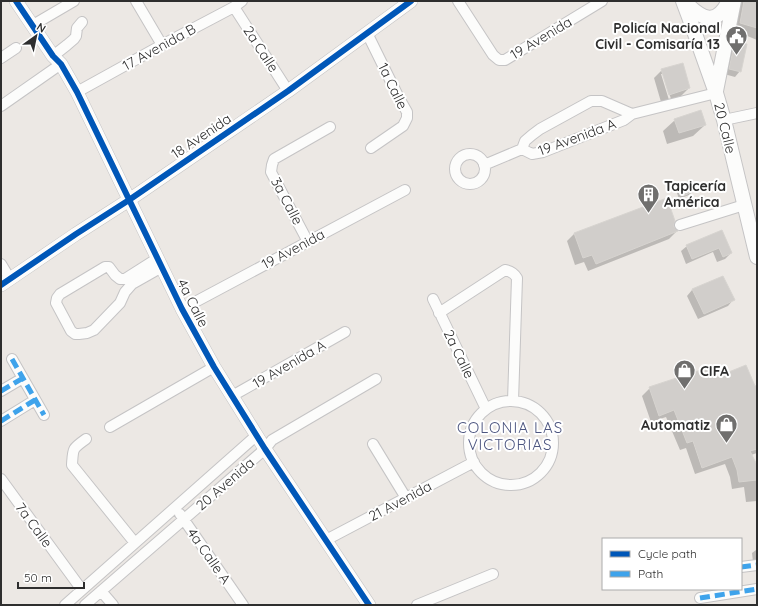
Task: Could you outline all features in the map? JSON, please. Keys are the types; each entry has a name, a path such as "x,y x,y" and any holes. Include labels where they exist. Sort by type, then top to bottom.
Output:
{"main road":[{"path":"683,1 701,16 708,18 713,18 720,14 729,1"},
{"name":"20 Calle","path":"683,1 716,92 757,257"},
{"path":"716,92 734,1"}],"street":[{"name":"4a Calle","path":"16,1 57,60 77,92 182,309 214,367 265,449 369,605"},
{"path":"33,25 74,1"},
{"path":"136,1 162,45"},
{"name":"18 Avenida","path":"5,282 129,200 288,91 412,1"},
{"name":"19 Avenida","path":"458,1 493,55 499,60 504,60 602,1"},
{"name":"17 Avenida B","path":"77,92 238,4"},
{"name":"2a Calle","path":"238,4 288,91"},
{"path":"1,106 57,60 76,36 77,28 82,22"},
{"name":"1a Calle","path":"367,33 407,112 407,118 403,126 371,148"},
{"path":"1,58 16,48"},
{"name":"19 Avenida A","path":"522,149 532,154 543,152 624,120 632,114 716,92"},
{"name":"19 Avenida A","path":"484,165 522,149 525,142 532,134 591,101 602,101 632,114"},
{"path":"724,120 757,113"},
{"name":"3a Calle","path":"308,242 272,172 272,164 274,159 330,127"},
{"name":"19 Avenida","path":"182,309 405,190"},
{"path":"680,225 744,205"},
{"path":"160,263 132,284 125,292 120,303 94,330 79,334 75,334 71,331 56,303 60,294 105,267 109,267 120,279 125,279 160,263"},
{"path":"1,264 5,282"},
{"path":"439,313 505,270 512,272 517,278 513,401"},
{"name":"2a Calle","path":"432,299 486,409"},
{"name":"19 Avenida A","path":"232,396 345,332"},
{"path":"12,359 44,414"},
{"path":"110,427 214,367"},
{"path":"1,391 23,378"},
{"name":"20 Avenida","path":"85,605 265,449 272,440 376,379"},
{"path":"1,421 35,400"},
{"path":"513,401 522,402 532,406 539,412 550,428 553,437 553,447 551,456 540,473 532,479 524,482 509,484 495,481 479,470 474,462 469,446 470,433 480,414 486,409 499,403 513,401"},
{"name":"20 Avenida","path":"65,605 257,435"},
{"path":"86,440 75,447 72,466 135,543"},
{"path":"373,444 406,498"},
{"name":"21 Avenida","path":"326,540 474,462"},
{"name":"7a Calle","path":"1,479 82,590"},
{"name":"4a Calle A","path":"175,507 243,605"},
{"path":"742,567 757,565"},
{"path":"417,605 493,574"},
{"path":"700,598 757,589"},
{"path":"101,591 113,605"}],"building":[{"path":"744,1 757,1 757,28 740,23"},
{"name":"Policía Nacional Civil - Comisaría 13","path":"735,41 747,44 741,72 729,69"},
{"path":"683,63 690,88 669,95 661,69"},
{"path":"701,110 706,125 679,133 674,119"},
{"path":"689,181 694,191 683,196 679,186"},
{"name":"Tapicería América","path":"667,198 675,221 674,227 678,231 596,264 592,255 583,258 574,233"},
{"path":"722,230 732,253 723,257 719,248 692,259 686,245"},
{"path":"723,276 735,300 704,314 692,289"},
{"path":"746,365 755,386 757,385 757,449 750,451 757,465 757,480 739,482 737,470 732,457 702,468 693,441 687,443 674,410 659,416 649,387 710,367 714,378"}],"marked path":[{"path":"12,359 44,415"},
{"path":"1,391 23,378"},
{"path":"1,421 35,400"},
{"path":"742,567 757,565"},
{"path":"700,598 757,589"}],"cycle path":[{"path":"16,1 53,56 61,64 77,92 182,309 214,367 265,449 369,605"},
{"path":"1,285 129,200 288,91 411,1"}],"place":[{"name":"Policía Nacional Civil - Comisaría 13","path":"736,56"},
{"name":"Tapicería América","path":"648,214"},
{"name":"CIFA","path":"684,390"},
{"name":"Automatiz","path":"726,444"}],"district":[{"name":"COLONIA LAS VICTORIAS","path":"510,436"}]}
